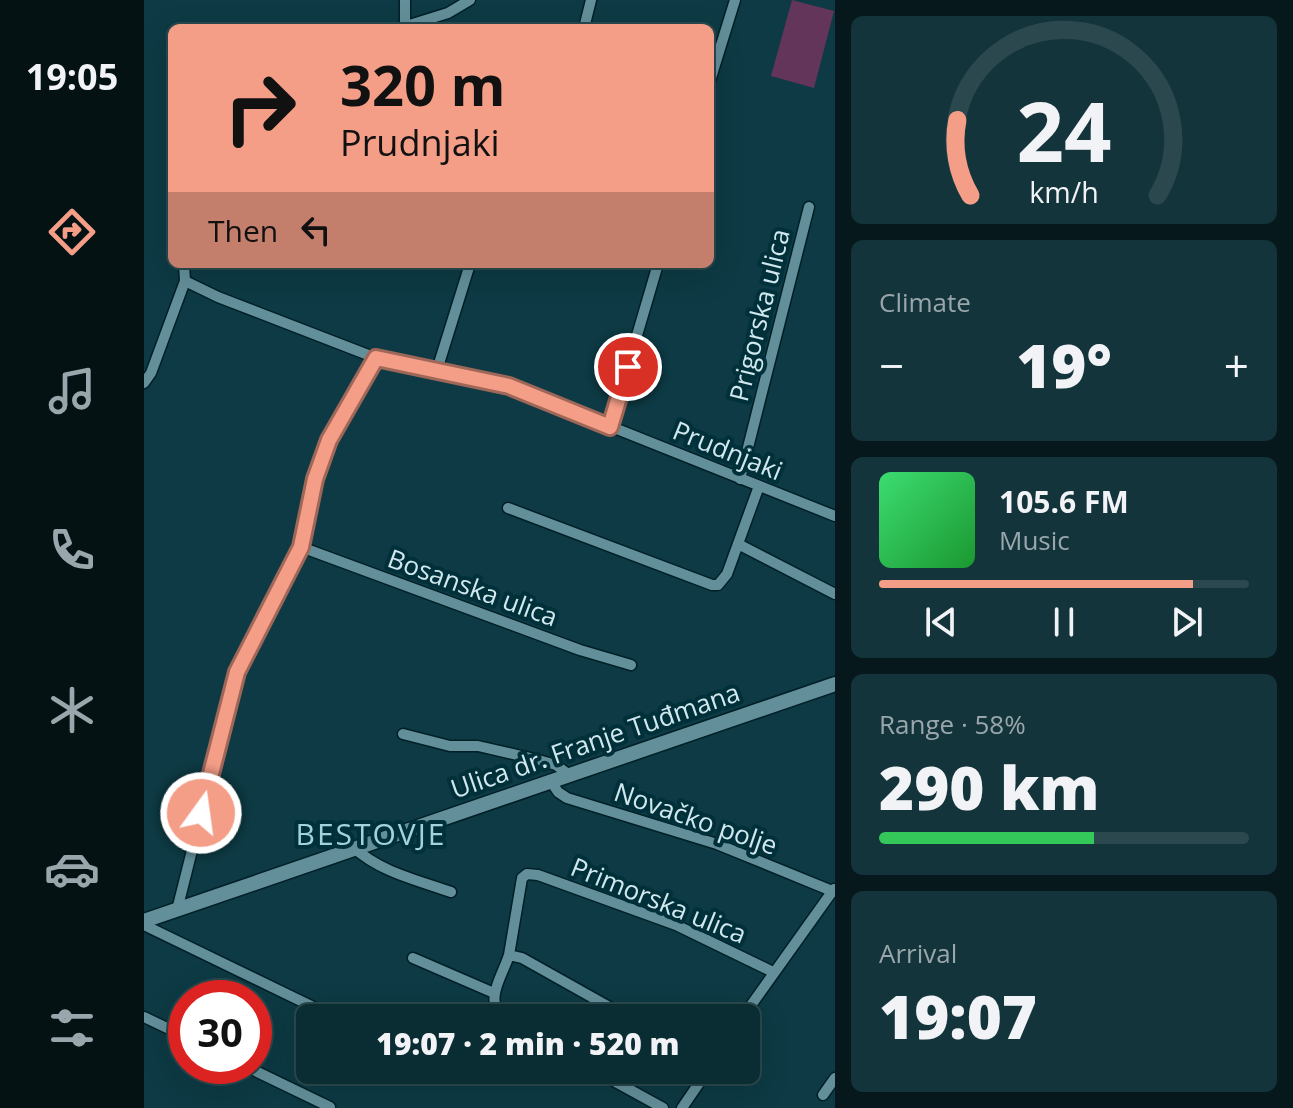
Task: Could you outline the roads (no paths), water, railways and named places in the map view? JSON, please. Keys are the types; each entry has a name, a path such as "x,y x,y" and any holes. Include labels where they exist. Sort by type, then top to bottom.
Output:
{"main road":[{"name":"Ulica dr. Franje Tuđmana","path":"144,923 353,847 835,684"}],"street":[{"path":"402,24 405,0"},
{"path":"412,24 448,13 470,0"},
{"path":"585,24 591,0"},
{"path":"714,68 735,0"},
{"name":"Prigorska ulica","path":"740,479 809,207"},
{"path":"144,383 151,373 185,281 184,268"},
{"path":"437,370 469,268"},
{"path":"610,427 657,268"},
{"name":"Prudnjaki","path":"185,281 218,297 376,358 509,386 835,516"},
{"path":"177,910 237,672 301,547 315,479 329,440 376,358"},
{"path":"508,508 712,585 723,582 759,486"},
{"path":"738,544 835,594"},
{"name":"Bosanska ulica","path":"301,547 580,650 631,665"},
{"path":"403,734 450,746 478,746 535,759 556,765 568,774"},
{"name":"Novačko polje","path":"550,780 558,792 567,798 717,844 833,889"},
{"path":"353,847 367,860 388,870 451,892"},
{"name":"Primorska ulica","path":"509,955 522,878 527,874 538,875 676,925 773,972"},
{"path":"751,1004 833,889"},
{"path":"144,923 308,1004"},
{"path":"494,1004 494,993 509,955 522,958 604,1004"},
{"path":"413,958 494,993"},
{"path":"144,1017 168,1028"},
{"path":"823,1095 835,1078"},
{"path":"272,1079 330,1107"},
{"path":"619,1084 663,1108"},
{"path":"682,1108 698,1084"}],"district":[{"name":"BESTOVJE","path":"371,833"}]}
